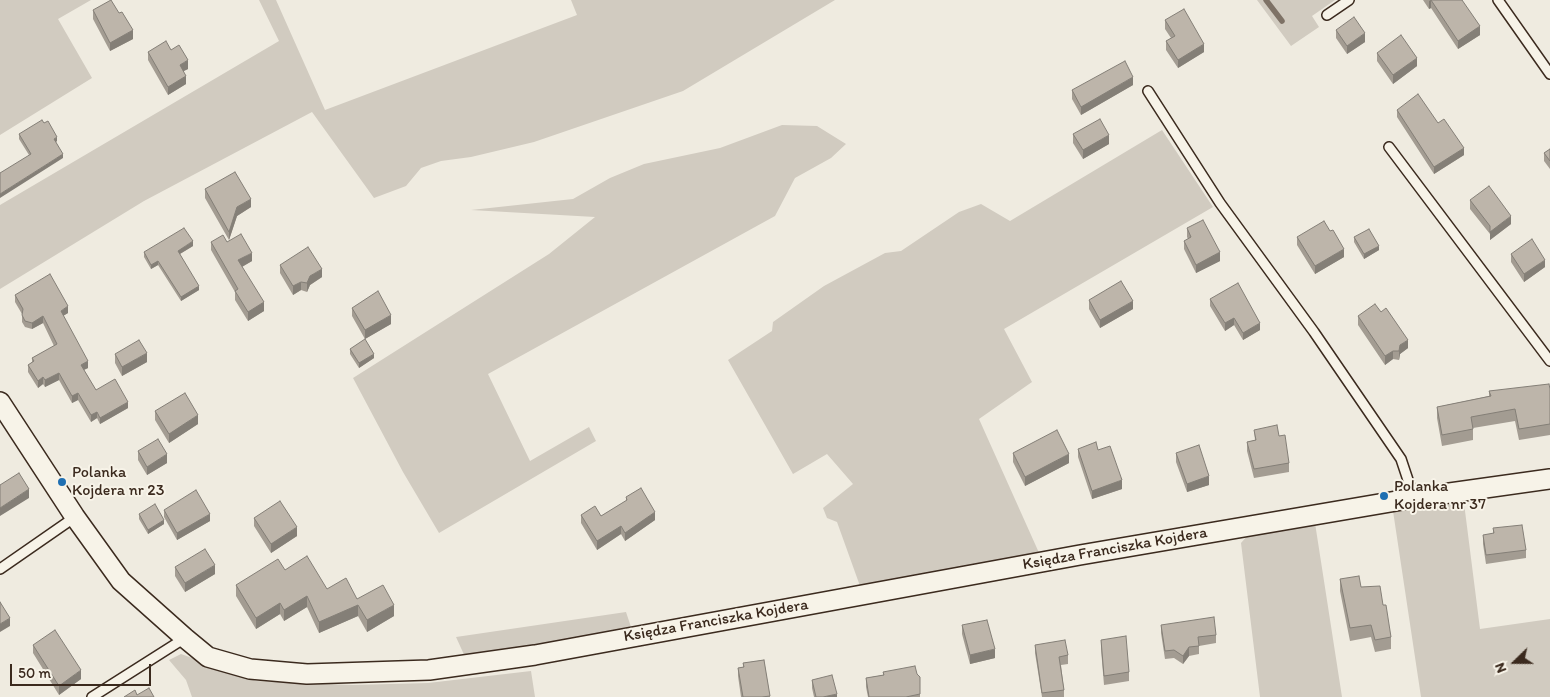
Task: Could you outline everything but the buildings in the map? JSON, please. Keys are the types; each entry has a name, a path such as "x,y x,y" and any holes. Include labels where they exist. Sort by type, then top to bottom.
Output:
{"street":[{"name":"Księdza Franciszka Kojdera","path":"0,402 75,516 121,581 185,638 208,657 250,669 307,674 429,670 535,655 1080,555 1414,498 1550,479"}],"lane":[{"path":"1327,15 1349,0"},
{"path":"1498,0 1550,74"},
{"path":"1148,91 1220,203 1314,332 1401,459 1414,498"},
{"path":"1389,147 1550,361"},
{"path":"0,569 75,516"},
{"path":"92,697 185,638"}],"shaded area":[{"path":"0,0 91,0 58,19 92,78 0,135"},
{"path":"259,0 276,0 325,110 577,15 571,0 835,0 683,91 534,142 471,157 441,161 421,168 406,186 374,198 312,112 144,201 0,289 0,205 279,41"},
{"path":"1257,0 1335,0 1312,16 1319,27 1291,46"},
{"path":"782,125 817,126 846,144 831,158 795,178 775,216 488,374 530,461 589,427 596,441 439,533 403,472 353,378 549,254 595,217 471,210 573,199 610,178 644,164 720,148"},
{"path":"1162,130 1213,207 1004,329 1032,382 979,419 1040,555 860,586 837,522 827,518 823,508 853,484 827,454 793,474 728,360 772,331 773,322 824,286 885,253 901,251 959,212 981,204 1010,221"},
{"path":"1464,503 1480,629 1550,619 1550,697 1421,697 1393,511"},
{"path":"1315,523 1342,697 1260,697 1241,543 1248,535"},
{"path":"626,612 632,630 466,659 456,637"},
{"path":"181,654 256,681 353,685 428,683 531,671 535,697 192,697 186,680 169,660"}],"waterway":[{"path":"1266,0 1282,21"}],"place":[{"name":"Polanka Kojdera nr 23","path":"62,482"},
{"name":"Polanka Kojdera nr 37","path":"1384,496"}]}
